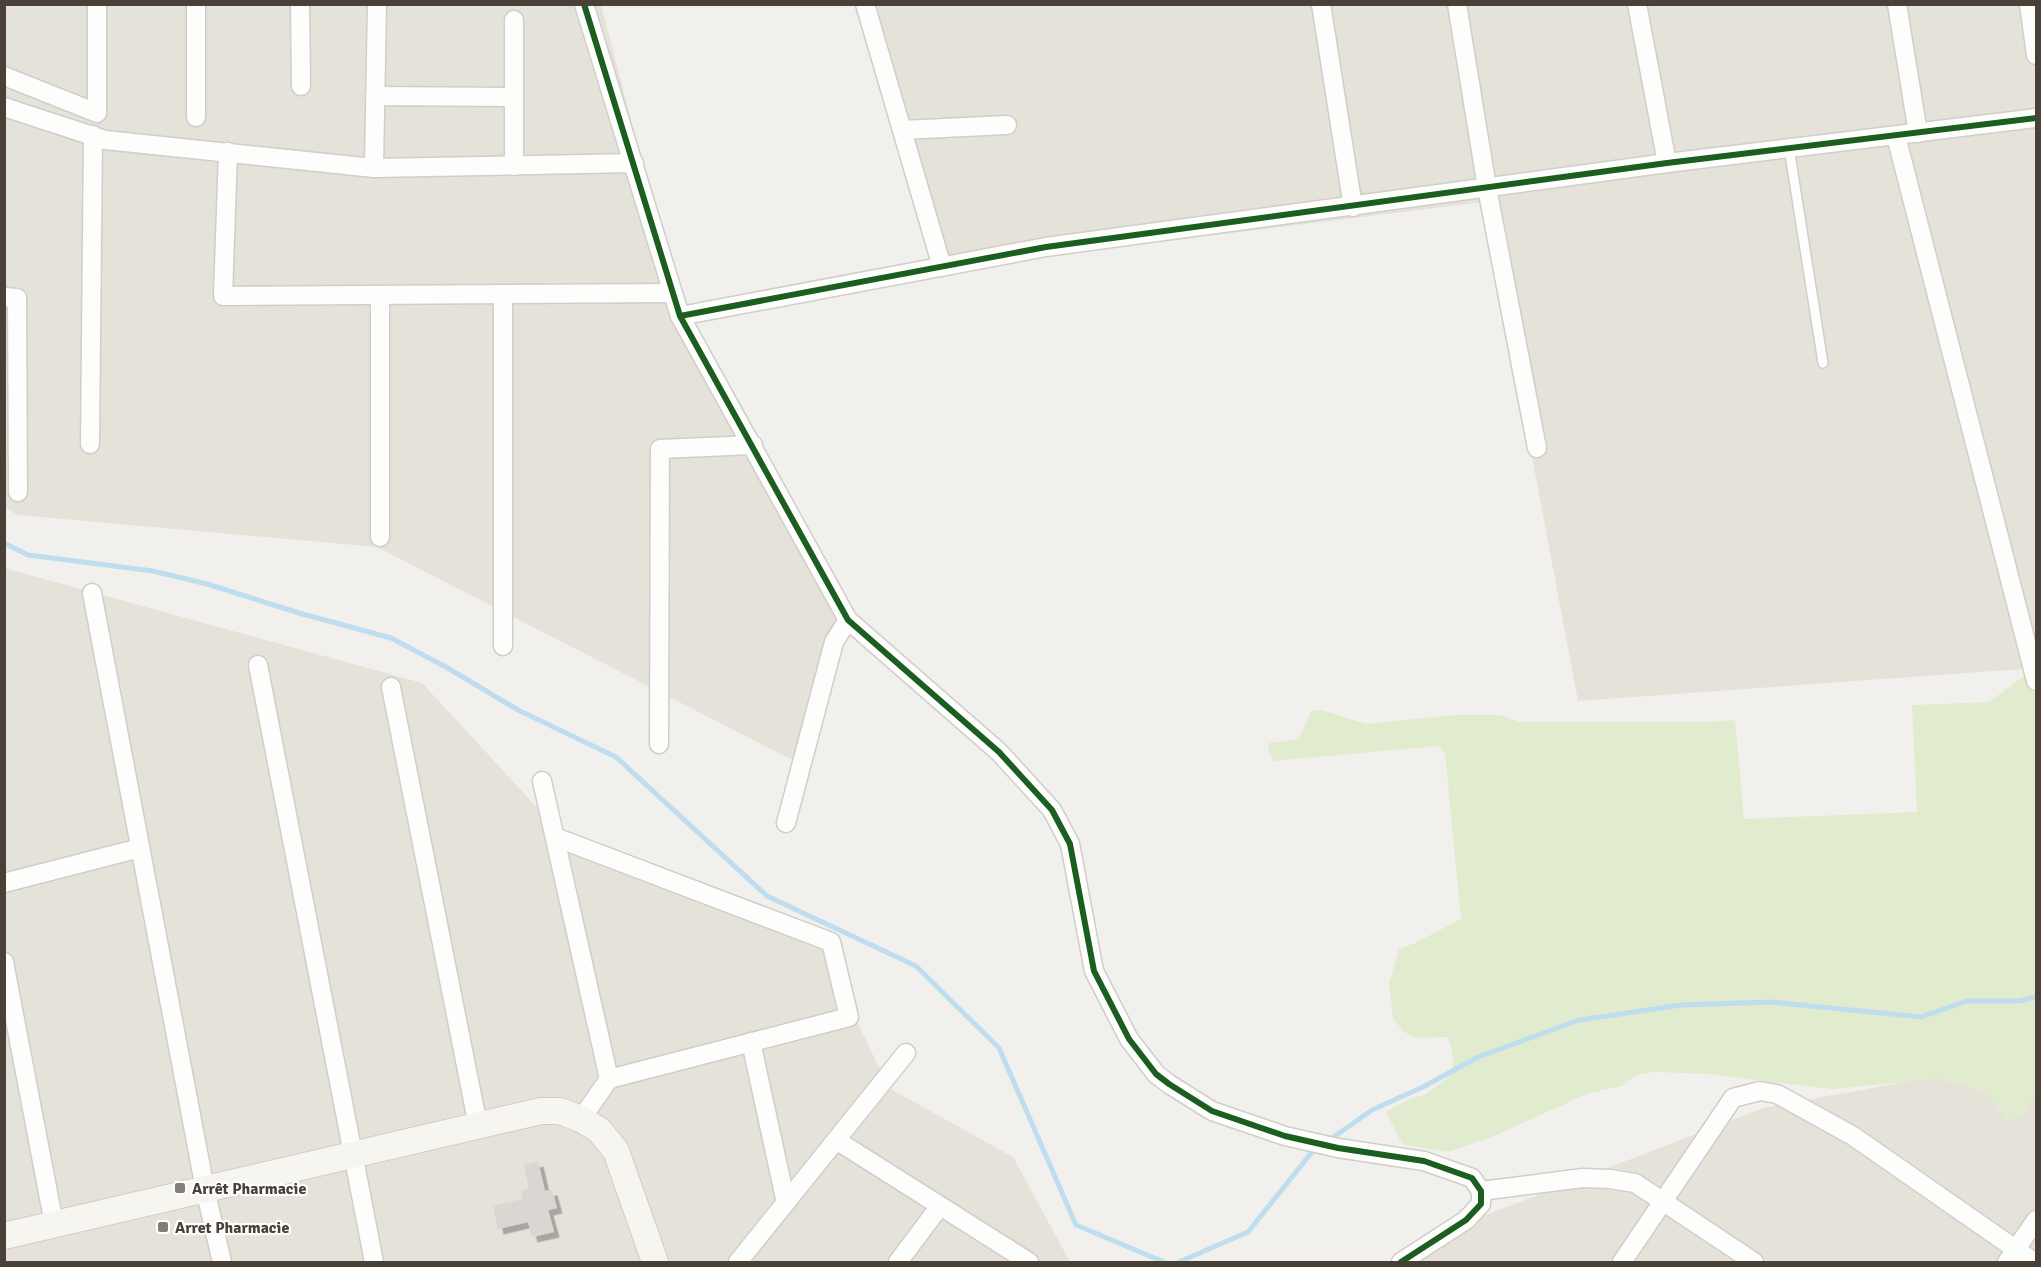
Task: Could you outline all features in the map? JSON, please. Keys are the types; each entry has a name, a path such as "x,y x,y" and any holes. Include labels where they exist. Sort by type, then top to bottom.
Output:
{"street":[{"path":"4,76 97,113 97,4"},
{"path":"196,4 196,117"},
{"path":"300,4 301,86"},
{"path":"374,168 377,4"},
{"path":"584,4 680,316 848,620 999,752 1052,810 1070,844 1094,971 1128,1039 1156,1074 1212,1111 1284,1136 1338,1148 1424,1161 1472,1178 1481,1191 1481,1204 1466,1220 1401,1263"},
{"path":"865,4 942,267"},
{"path":"1321,4 1353,207"},
{"path":"1457,4 1487,188 1537,448"},
{"path":"1636,4 1667,163"},
{"path":"1897,4 1918,133"},
{"path":"2029,4 2037,55"},
{"path":"514,20 514,166"},
{"path":"375,96 514,97"},
{"path":"4,107 105,140 374,168 634,164"},
{"path":"680,316 1046,247 1667,163 2037,118"},
{"path":"902,130 1007,125"},
{"path":"90,444 93,135"},
{"path":"1896,136 2037,681"},
{"path":"228,152 223,296 673,293"},
{"path":"503,294 503,646"},
{"path":"380,295 380,537"},
{"path":"4,297 17,298 18,492"},
{"path":"658,744 660,449 753,445"},
{"path":"92,593 205,1189 222,1263"},
{"path":"786,823 834,642 848,620"},
{"path":"258,664 374,1263"},
{"path":"391,687 478,1126"},
{"path":"542,781 609,1079"},
{"path":"555,837 831,942 849,1017 609,1079 581,1119"},
{"path":"4,883 140,848"},
{"path":"4,962 54,1224"},
{"path":"751,1042 786,1203"},
{"path":"738,1263 906,1053"},
{"path":"1622,1263 1733,1098 1760,1091 1777,1094 1853,1136 2012,1256 2034,1263"},
{"path":"4,1236 542,1111 560,1111 581,1119 599,1130 616,1151 655,1263"},
{"path":"836,1140 1029,1263"},
{"path":"1481,1191 1582,1178 1610,1179 1635,1184 1754,1263"},
{"path":"898,1263 940,1206"},
{"path":"2012,1256 2037,1220"}],"lane":[{"path":"1790,148 1823,363"}],"shaded area":[{"path":"4,5 601,5 682,314 848,603 800,764 377,547 18,515 5,508"},
{"path":"855,5 2036,5 2036,668 1578,701 1484,202 940,269"},
{"path":"4,568 422,683 570,843 819,943 889,1088 1013,1157 1070,1262 5,1262"},
{"path":"2036,1058 2036,1262 1418,1262 1447,1230 1763,1108"}],"green space":[{"path":"2036,667 2036,1090 2025,1116 2007,1121 1986,1092 1937,1079 1831,1089 1709,1074 1654,1072 1636,1075 1622,1086 1589,1093 1494,1136 1448,1152 1402,1144 1386,1112 1411,1098 1425,1095 1454,1073 1448,1037 1415,1038 1403,1031 1393,1018 1389,983 1399,949 1461,919 1445,753 1438,746 1273,761 1268,750 1269,743 1299,739 1311,711 1322,710 1366,724 1455,715 1500,715 1519,722 1735,720 1744,819 1917,812 1912,705 1989,702"}],"building":[{"path":"538,1161 545,1191 552,1190 557,1208 548,1210 554,1232 532,1237 528,1222 498,1229 493,1206 523,1199 521,1191 529,1189 524,1165"}],"waterway":[{"path":"4,543 28,555 153,571 207,584 299,613 391,638 446,667 518,710 616,757 767,896 916,966 999,1048 1076,1225 1164,1262"},
{"path":"1328,1141 1372,1110 1425,1086 1478,1057 1579,1020 1681,1005 1771,1002 1921,1017 1967,1001 2019,1001 2036,997"},
{"path":"1179,1262 1248,1232 1317,1148"}],"cycle path":[{"path":"584,4 680,316 848,620 999,752 1052,810 1070,844 1094,971 1129,1039 1156,1074 1212,1111 1285,1136 1338,1148 1424,1161 1472,1178 1481,1191 1481,1204 1466,1220 1401,1262"},
{"path":"680,316 1046,247 1667,163 2036,118"}],"place":[{"name":"Arrêt Pharmacie","path":"180,1188"},
{"name":"Arret Pharmacie","path":"163,1227"}]}
